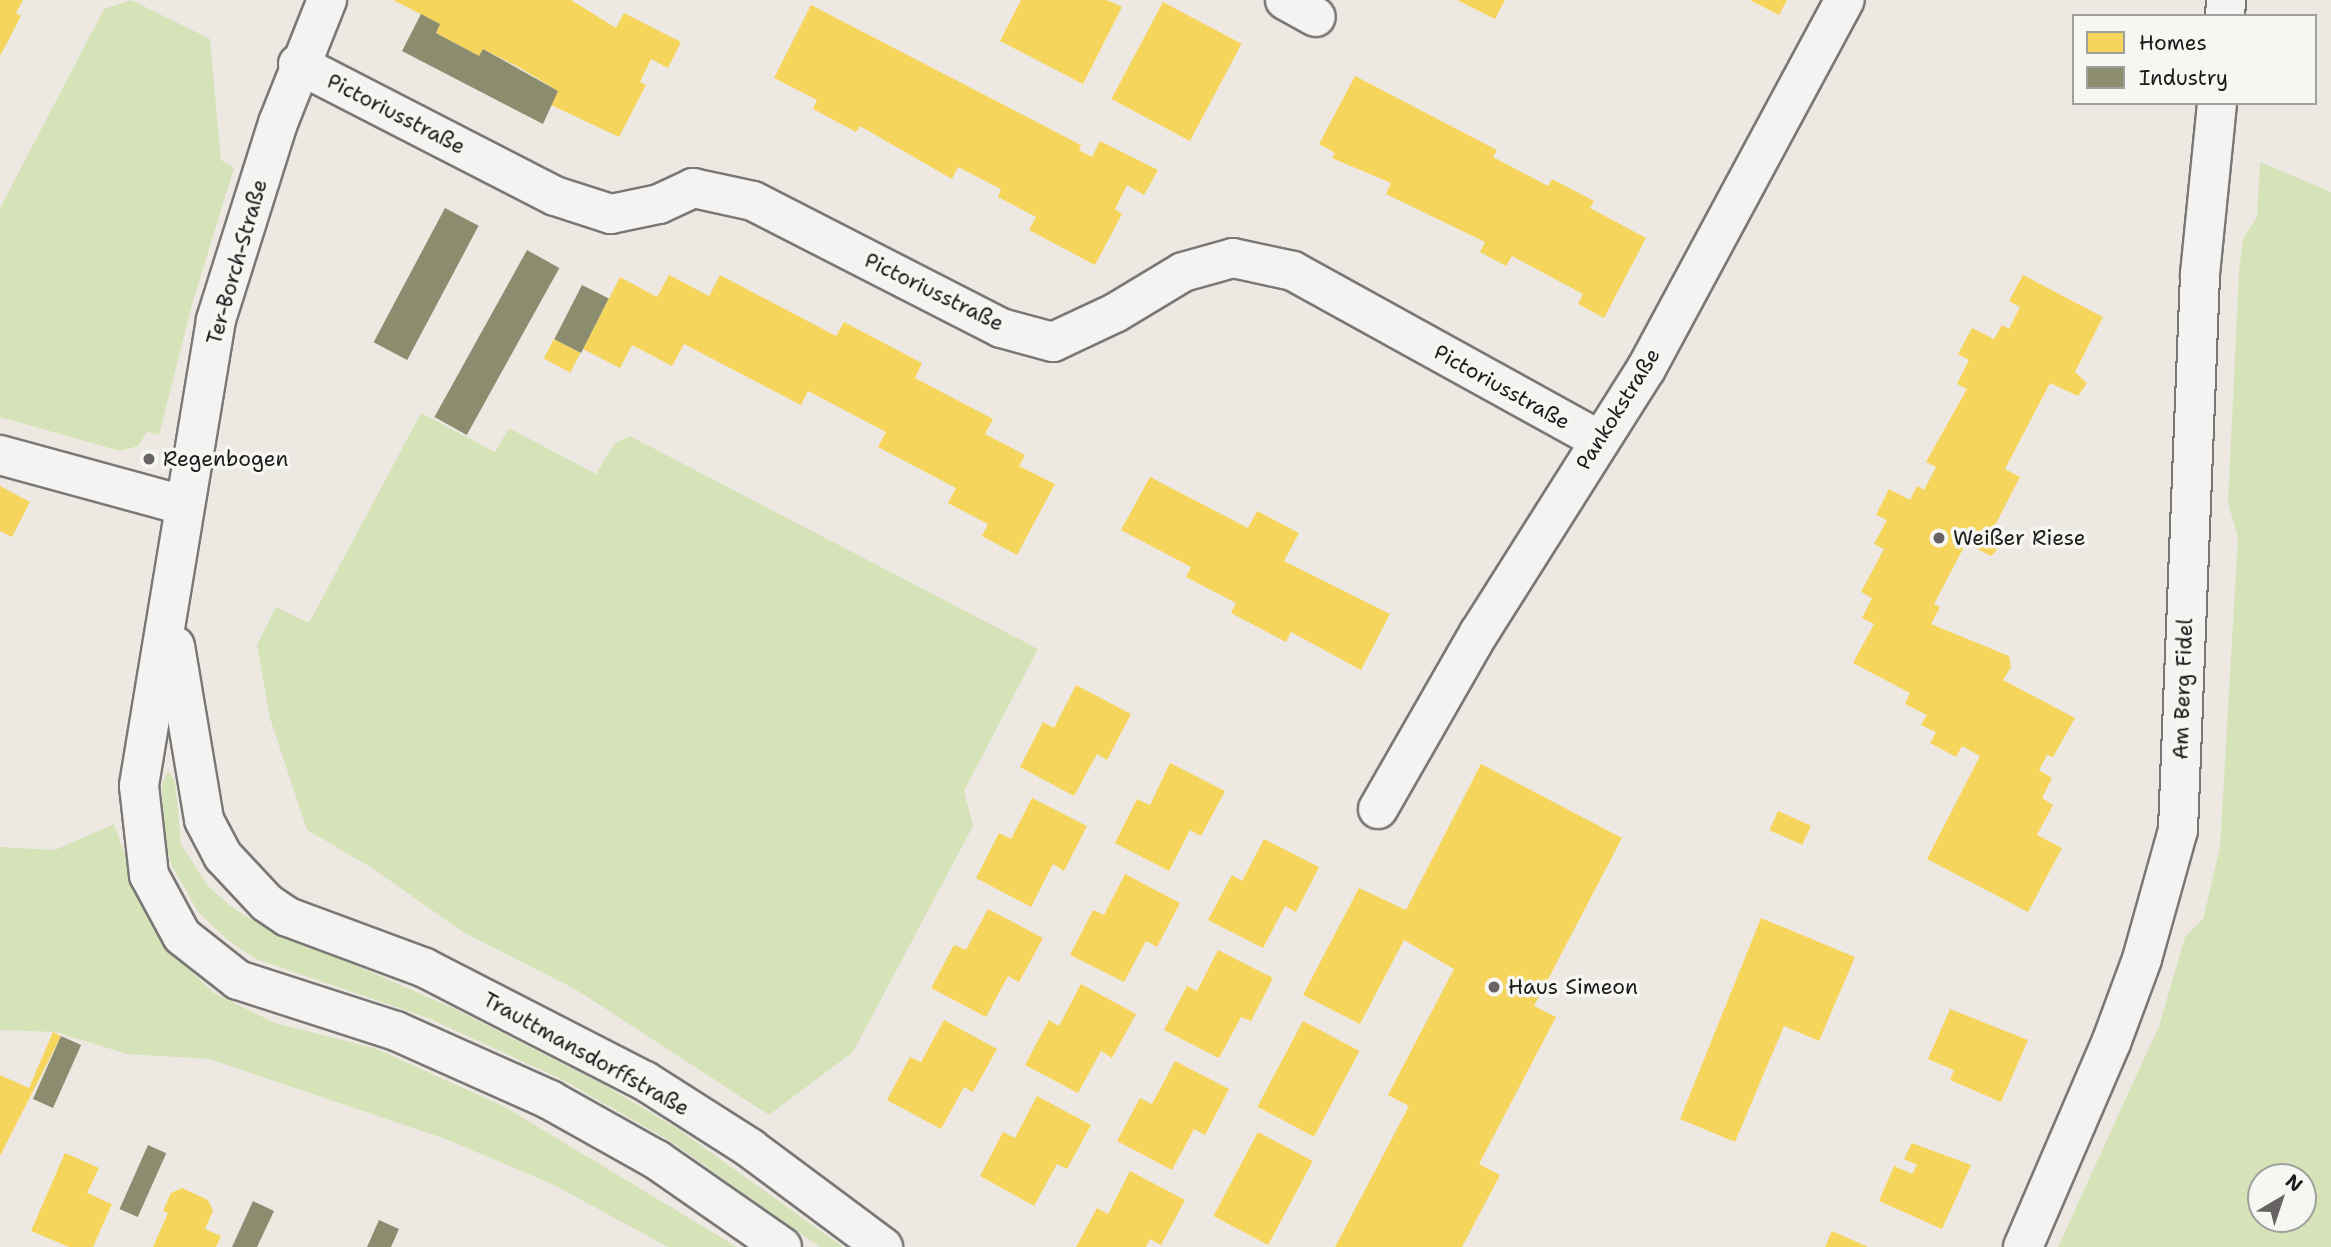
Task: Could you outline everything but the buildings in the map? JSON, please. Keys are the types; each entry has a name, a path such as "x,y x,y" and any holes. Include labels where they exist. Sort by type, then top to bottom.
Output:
{"street":[{"name":"Ter-Borch-Straße","path":"327,0 298,64 216,320 183,505 171,617 139,786 141,839 149,875 182,936 238,980 396,1031 550,1100 657,1160 782,1247"},
{"name":"Pankokstraße","path":"1378,809 1479,633 1646,369 1845,0"},
{"name":"Pictoriusstraße","path":"298,64 555,196 611,214 659,204 693,188 753,201 1001,328 1053,342 1115,313 1183,272 1233,258 1293,271 1599,440"},
{"name":"Am Berg Fidel","path":"2022,1247 2111,1043 2142,959 2178,830 2200,274 2217,105"},
{"path":"0,455 183,505"},
{"name":"Ter-Borch-Straße","path":"171,617 204,820 223,856 267,903"},
{"name":"Trauttmansdorffstraße","path":"267,903 288,917 425,968 645,1082 750,1148 883,1247"}],"green space":[{"path":"131,0 210,39 221,160 234,168 193,301 159,435 147,432 138,446 120,451 0,417 0,208 104,9"},
{"path":"2260,162 2331,192 2331,1247 2058,1247 2159,1026 2185,937 2203,919 2220,847 2238,537 2228,503 2239,271 2243,239 2257,217"},
{"path":"421,413 495,452 509,428 596,474 615,443 630,436 1038,649 964,791 973,826 853,1052 769,1115 575,989 463,932 372,868 307,830 270,718 257,645 276,607 309,623"},
{"path":"168,771 175,781 181,844 208,886 228,904 250,919 455,1009 606,1086 678,1129 843,1247 820,1247 670,1141 561,1079 428,1018 256,959 229,941 199,913 172,866 163,836 162,784"},
{"path":"114,824 145,913 179,960 214,993 275,1023 377,1049 505,1107 737,1247 668,1247 554,1185 443,1138 209,1059 127,1054 55,1032 0,1030 0,847 55,850"}],"place":[{"name":"Regenbogen","path":"149,459"},
{"name":"Weißer Riese","path":"1939,538"},
{"name":"Haus Simeon","path":"1494,987"}]}
